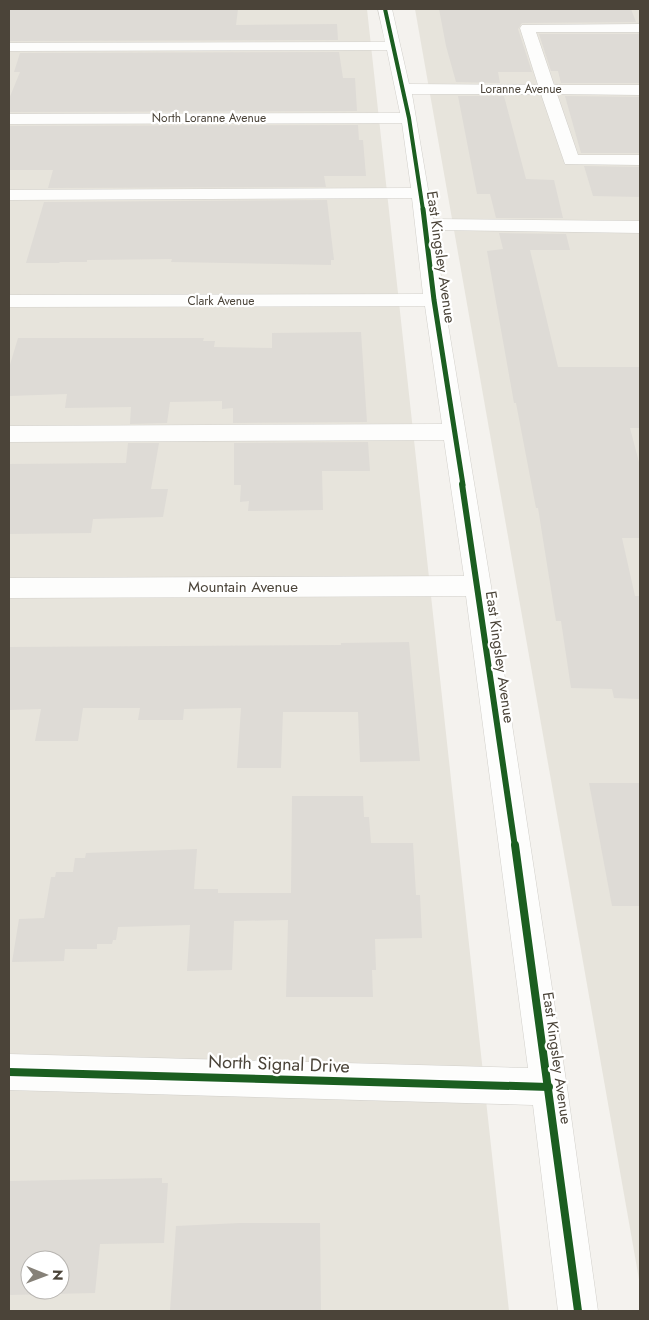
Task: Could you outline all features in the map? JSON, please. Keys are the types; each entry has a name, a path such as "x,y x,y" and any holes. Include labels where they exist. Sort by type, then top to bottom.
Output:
{"street":[{"name":"East Kingsley Avenue","path":"385,9 409,118 425,224 434,300 478,586 549,1087 578,1311"},
{"path":"640,28 527,28 571,160 640,160"},
{"path":"9,47 393,46"},
{"name":"Loranne Avenue","path":"402,89 640,90"},
{"name":"North Loranne Avenue","path":"9,119 409,118"},
{"path":"9,195 420,192"},
{"path":"425,224 640,227"},
{"name":"Clark Avenue","path":"9,302 434,300"},
{"path":"9,434 454,432"},
{"name":"Mountain Avenue","path":"9,588 478,586"},
{"name":"North Signal Drive","path":"9,1072 549,1087"}],"shaded area":[{"path":"9,9 367,9 509,1311 9,1311"},
{"path":"415,9 640,9 640,1285"}],"building":[{"path":"9,9 238,9 236,25 337,24 338,40 9,41"},
{"path":"439,9 631,9 636,22 522,23 518,29 532,72 498,72 500,83 456,82 446,46"},
{"path":"539,34 640,34 640,83 561,83 558,71 551,71"},
{"path":"339,52 343,78 355,78 357,111 9,112 9,99 20,72 14,72 20,53"},
{"path":"458,96 504,96 526,179 554,180 563,218 496,218 490,194 477,194"},
{"path":"565,96 640,97 640,153 581,153"},
{"path":"358,125 359,140 363,140 366,176 324,176 326,187 48,188 53,170 9,170 9,126"},
{"path":"584,166 640,167 640,197 593,196"},
{"path":"327,200 334,260 331,260 331,265 171,262 172,259 26,263 44,202"},
{"path":"499,233 566,234 570,250 530,250 558,367 640,367 640,428 630,428 640,466 640,538 622,538 635,596 640,596 640,699 614,698 612,689 571,688 561,621 556,621 538,508 536,508 516,403 514,403 487,251 503,249"},
{"path":"361,332 367,422 233,423 233,408 222,409 222,401 170,402 167,423 130,424 131,407 65,408 67,394 9,396 9,368 18,338 204,338 203,341 215,341 214,347 272,348 272,333"},
{"path":"368,442 370,471 322,471 323,510 248,511 249,501 240,502 241,485 234,485 234,443"},
{"path":"128,443 159,443 151,489 168,489 163,517 93,519 91,533 9,534 9,464 126,463"},
{"path":"409,642 420,761 360,762 358,712 283,712 281,768 237,768 241,708 184,709 183,720 138,720 140,708 83,708 78,741 35,741 41,709 9,710 9,647 341,645 341,643"},
{"path":"589,783 640,783 640,906 612,906"},
{"path":"292,796 363,796 364,817 369,817 371,843 413,843 416,895 420,895 422,938 375,939 376,970 372,970 373,997 286,997 288,920 234,921 232,970 187,971 190,925 118,927 116,940 113,940 112,944 97,944 97,949 65,949 64,961 12,962 19,919 44,918 51,877 55,877 56,872 73,872 75,858 85,858 86,853 197,849 194,889 218,889 218,893 291,893"},
{"path":"162,1178 162,1183 168,1183 164,1243 100,1244 95,1293 70,1294 70,1250 20,1250 20,1295 9,1295 9,1181"},
{"path":"240,1223 320,1223 321,1311 170,1310 176,1226"}],"cycle path":[{"path":"385,9 409,118 425,224 434,300 478,586 549,1087 578,1311"},
{"path":"9,1072 549,1087"}]}
